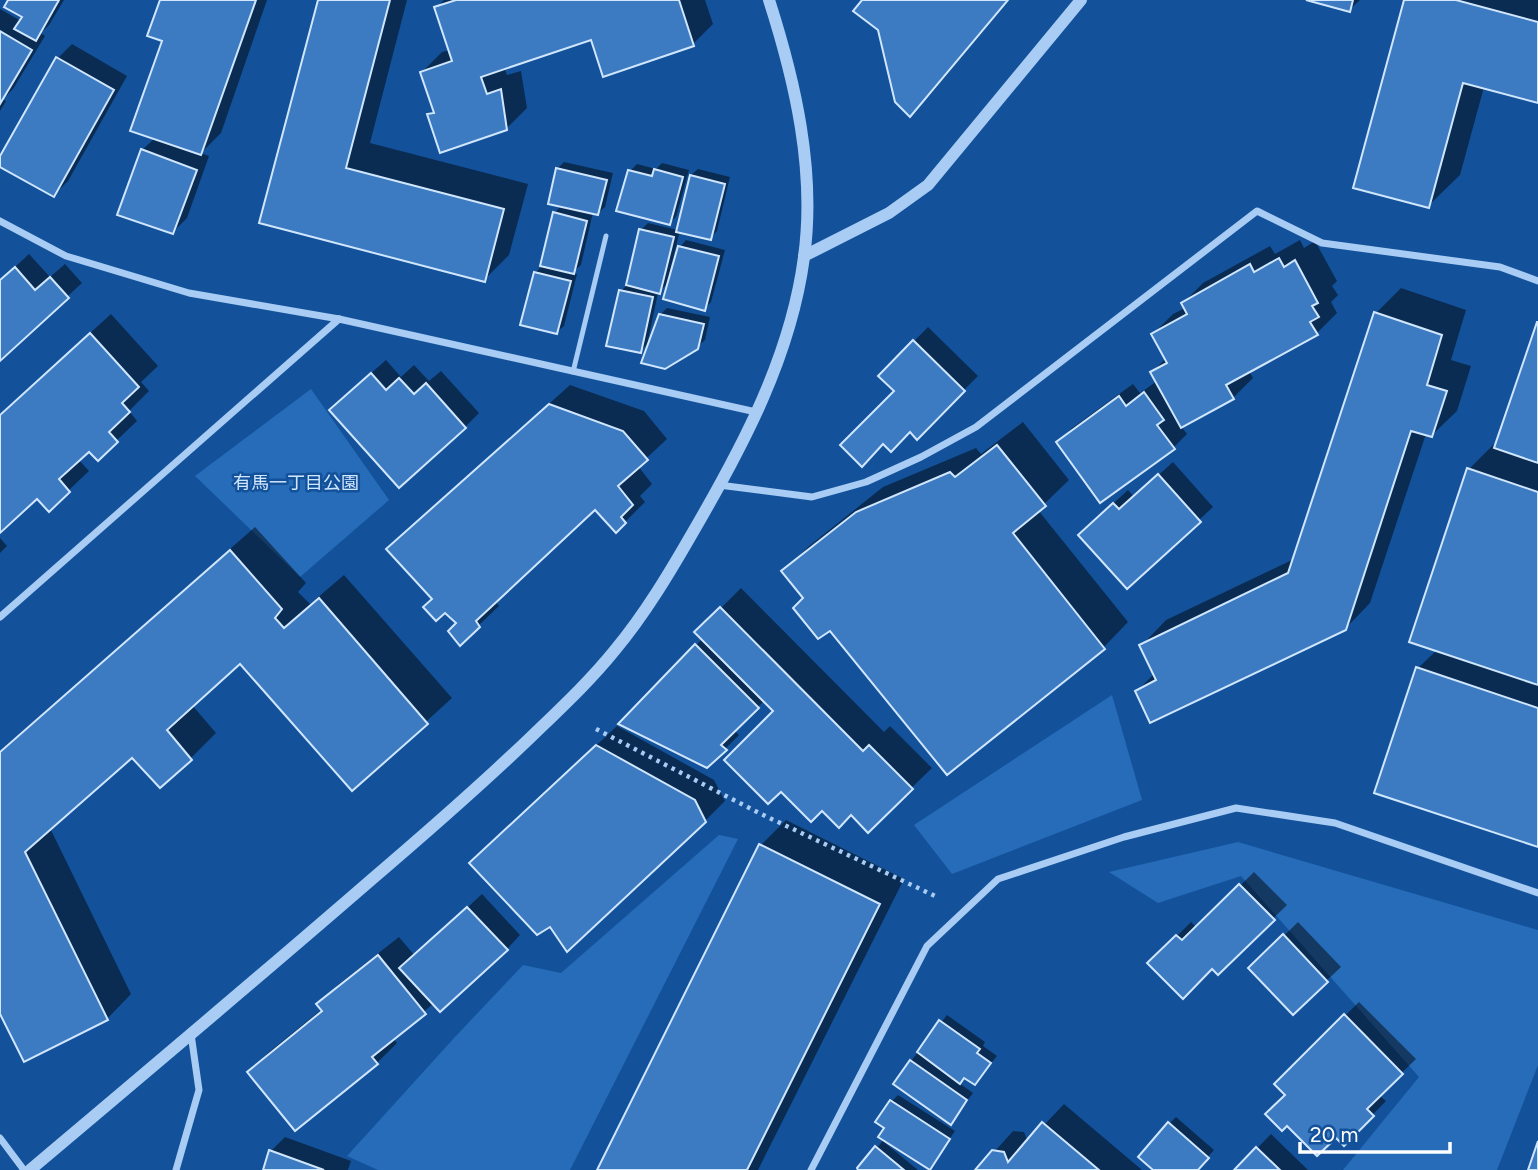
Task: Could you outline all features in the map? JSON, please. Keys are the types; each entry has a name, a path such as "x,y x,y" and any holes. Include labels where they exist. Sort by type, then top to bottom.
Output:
{"street":[{"path":"0,1138 27,1170 191,1034 406,850 574,696 616,649 663,583 719,485 773,375 793,316 804,256 807,209 802,132 781,38 769,0"},
{"path":"804,256 889,213 928,185 1081,0"},
{"path":"719,485 812,497 866,482 921,457 976,427 1257,211 1322,243 1500,267 1538,281"},
{"path":"0,221 66,256 189,293 339,319 756,412"},
{"path":"0,617 339,319"},
{"path":"811,1170 927,946 998,879 1124,837 1236,808 1335,823 1538,893"},
{"path":"176,1170 199,1090 191,1034"}],"lane":[{"path":"573,372 606,236"}],"path":[{"path":"596,729 759,813 964,910"}],"green space":[{"name":"有馬一丁目公園","path":"311,389 389,500 300,577 195,476"},
{"path":"1112,695 1142,800 952,874 914,825"},
{"path":"719,835 738,839 570,1170 378,1170 347,1156 523,965 561,973"},
{"path":"1238,842 1538,930 1538,1065 1497,1170 1343,1170 1419,1077 1241,876 1158,903 1109,872"}],"building":[{"path":"8,0 59,0 36,41 14,29 22,17 4,7"},
{"path":"160,0 256,0 201,155 130,131 162,41 147,36"},
{"path":"318,0 390,0 346,168 504,209 485,282 259,223"},
{"path":"456,0 679,0 694,46 603,77 591,40 481,77 487,94 501,89 507,130 440,153 427,114 434,113 420,72 452,61 434,7"},
{"path":"862,0 1008,0 910,117 895,102 878,30 853,11"},
{"path":"1306,0 1353,0 1350,12"},
{"path":"1404,0 1456,0 1538,22 1538,103 1463,83 1429,208 1353,188"},
{"path":"0,31 32,50 0,104"},
{"path":"56,57 114,90 54,197 0,167 0,156"},
{"path":"141,149 197,170 173,234 117,215"},
{"path":"556,168 607,180 598,215 548,204"},
{"path":"654,169 683,177 670,225 616,211 628,170 652,176"},
{"path":"690,175 725,184 711,240 676,232"},
{"path":"553,212 587,221 574,274 540,266"},
{"path":"639,229 674,237 660,294 626,285"},
{"path":"678,246 719,256 705,311 663,299"},
{"path":"1279,258 1284,267 1295,260 1318,303 1312,306 1319,317 1310,322 1318,335 1226,385 1234,399 1181,428 1150,372 1167,363 1151,334 1187,314 1181,303 1250,264 1254,272"},
{"path":"15,267 35,290 50,277 69,298 0,361 0,280"},
{"path":"534,272 571,281 557,334 520,325"},
{"path":"619,290 653,297 641,353 606,346"},
{"path":"1374,312 1442,335 1427,385 1447,391 1432,437 1411,431 1346,630 1150,723 1135,691 1156,680 1139,645 1288,573"},
{"path":"659,314 704,324 698,349 665,369 641,363"},
{"path":"1538,322 1538,463 1494,448"},
{"path":"90,333 139,387 122,403 130,412 109,432 118,442 98,461 89,452 59,479 70,492 49,512 37,499 0,533 0,415"},
{"path":"913,340 965,391 917,440 910,432 891,452 883,444 862,467 840,445 894,391 878,376"},
{"path":"371,373 386,390 399,378 414,394 426,383 466,428 399,488 329,410"},
{"path":"1144,392 1164,420 1157,425 1175,449 1100,503 1056,442 1119,396 1126,406"},
{"path":"549,404 623,431 648,460 618,486 633,505 621,517 626,523 616,533 595,510 476,621 480,627 460,646 448,631 456,623 445,613 436,621 423,607 432,599 386,549"},
{"path":"997,445 1046,506 1013,533 1105,649 947,775 830,631 818,639 793,608 803,598 781,571 856,512 950,472 955,477"},
{"path":"1467,468 1538,492 1538,685 1409,642"},
{"path":"1158,474 1201,522 1127,589 1078,535 1113,503 1119,509"},
{"path":"230,550 282,609 275,618 284,628 319,598 428,724 352,791 240,664 167,730 192,760 160,788 132,758 25,852 108,1020 24,1062 0,1014 0,752"},
{"path":"720,607 863,751 869,745 913,789 868,833 851,815 839,828 822,811 811,822 781,792 768,804 724,760 773,711 694,632"},
{"path":"695,644 759,708 721,745 727,750 707,768 618,724"},
{"path":"1416,667 1538,708 1538,847 1374,793"},
{"path":"596,745 695,800 706,822 567,952 550,927 537,935 469,863"},
{"path":"759,844 880,904 747,1170 597,1170"},
{"path":"1239,884 1275,920 1218,975 1212,969 1183,999 1147,963 1176,935 1182,940"},
{"path":"467,907 508,950 440,1012 399,968"},
{"path":"1283,934 1328,982 1293,1015 1248,968"},
{"path":"378,955 426,1014 372,1057 378,1064 295,1131 247,1072 322,1011 316,1004"},
{"path":"1344,1014 1403,1074 1367,1109 1374,1116 1344,1146 1336,1138 1317,1156 1287,1126 1282,1131 1265,1114 1285,1095 1274,1084"},
{"path":"939,1020 980,1049 977,1053 991,1063 975,1085 964,1078 960,1084 917,1052"},
{"path":"910,1060 967,1100 951,1125 893,1084"},
{"path":"890,1100 950,1139 930,1170 878,1137 884,1128 875,1122"},
{"path":"1042,1122 1099,1170 975,1170 992,1150 1004,1152 1008,1162"},
{"path":"1168,1122 1209,1158 1198,1170 1153,1170 1138,1157"},
{"path":"1538,1141 1538,1170 1528,1170"},
{"path":"875,1146 904,1170 858,1170"},
{"path":"1256,1147 1280,1170 1234,1170"},
{"path":"269,1150 324,1170 263,1170"}]}
